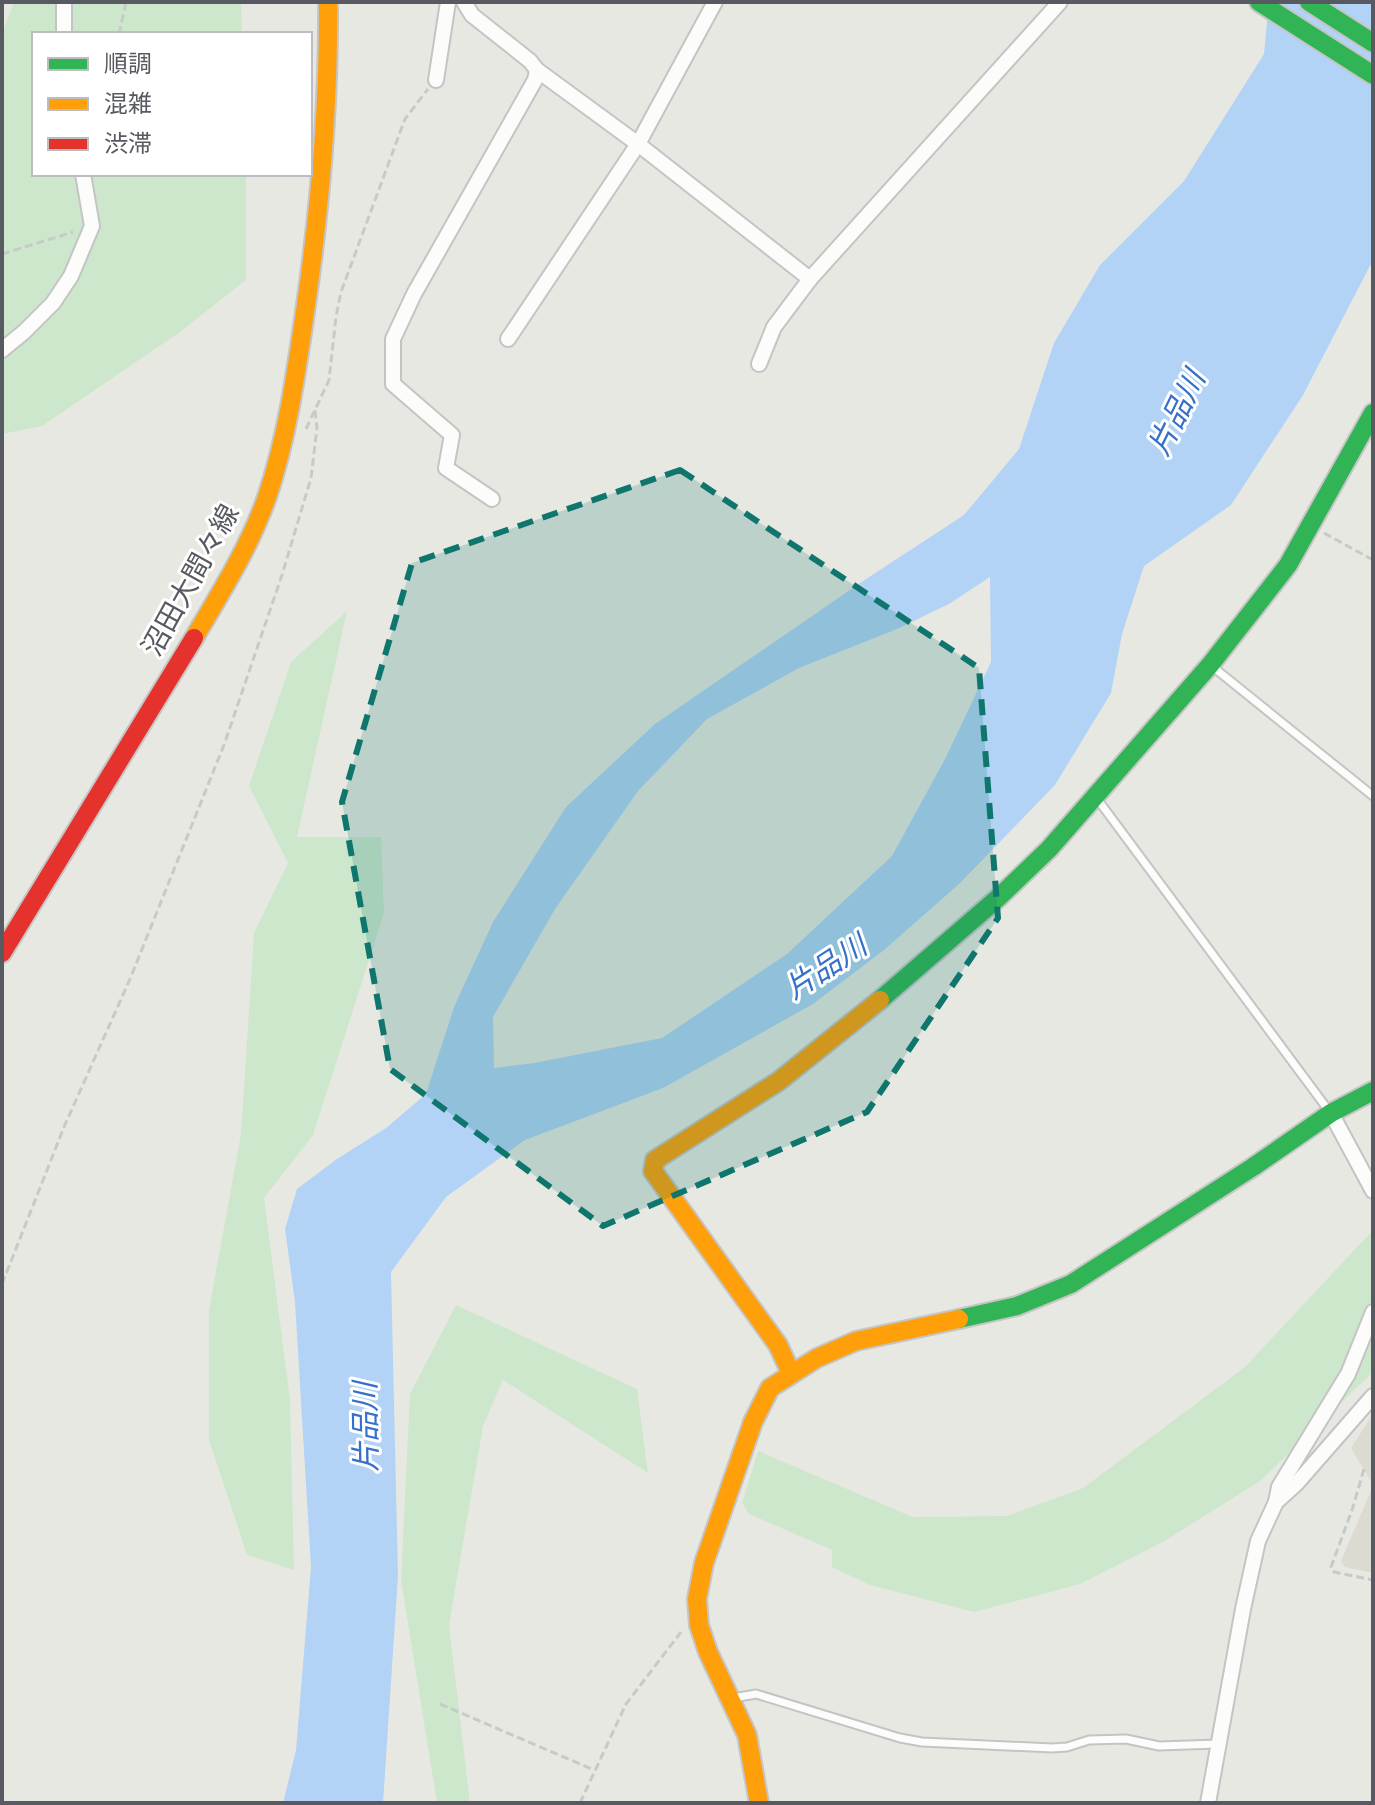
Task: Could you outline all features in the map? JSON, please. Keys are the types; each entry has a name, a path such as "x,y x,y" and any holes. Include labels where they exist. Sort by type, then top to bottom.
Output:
{"main road":[{"name":"沼田大間々線","path":"2,953 239,563 266,497 283,441 317,231 325,147 328,2"},
{"path":"1259,2 1373,75"},
{"path":"1309,2 1373,43"},
{"path":"791,1373 778,1345 653,1171 655,1160 779,1081 883,997 998,898 1096,798 1210,665 1288,565 1373,413"},
{"path":"759,1803 747,1735 708,1652 699,1625 699,1585 753,1422 770,1388 791,1373 856,1341 1017,1306 1071,1284 1331,1113 1373,1091"}],"street":[{"path":"64,2 64,32"},
{"path":"436,80 448,2"},
{"path":"464,2 472,15 537,70 638,144 810,279"},
{"path":"508,339 638,144 715,2"},
{"path":"759,364 774,327 810,279 1060,2"},
{"path":"492,499 446,468 452,435 393,384 393,339 414,294 495,155 535,80 537,70"},
{"path":"2,350 53,303 71,276 92,226 83,176"},
{"path":"1331,1113 1373,1191"},
{"path":"1208,1803 1252,1560 1279,1487 1348,1374 1373,1312"},
{"path":"1276,1502 1297,1483 1373,1396"}],"lane":[{"path":"1210,665 1373,796"},
{"path":"1096,798 1331,1113"},
{"path":"730,1699 756,1694 922,1742 1052,1748 1089,1740 1126,1739 1159,1746 1217,1744"}],"path":[{"path":"119,32 126,2"},
{"path":"299,438 329,380 341,292 395,144 410,112 436,80"},
{"path":"2,254 92,226"},
{"path":"2,1284 64,1127 130,979 224,745 282,575 311,478 317,428 315,410"},
{"path":"1310,525 1373,560"},
{"path":"1364,1469 1331,1567 1334,1572 1373,1580"},
{"path":"580,1803 626,1704 675,1638 685,1629 699,1625"},
{"path":"440,1704 594,1770"}],"highlighted area":[{"path":"680,470 979,668 998,918 867,1112 603,1226 390,1069 342,802 412,563"}],"shaded area":[{"path":"1373,1414 1373,1485 1351,1448"},
{"path":"1373,1486 1373,1573 1345,1567 1341,1561"}],"green space":[{"path":"14,2 241,2 242,32 32,32 32,176 246,176 246,280 180,332 42,426 2,434 2,34"},
{"path":"347,611 297,837 381,837 384,913 313,1135 264,1198 290,1400 294,1570 247,1555 209,1440 209,1310 241,1134 254,933 288,863 249,786 291,662"},
{"path":"1373,1230 1373,1372 1260,1481 1163,1542 1080,1584 974,1612 870,1585 832,1567 832,1550 749,1514 742,1503 758,1451 913,1517 1007,1516 1083,1488 1245,1367"},
{"path":"456,1305 637,1389 648,1473 503,1380 483,1426 449,1625 470,1803 437,1803 401,1580 410,1394"}],"water":[{"name":"片品川","path":"1269,2 1373,2 1373,260 1303,395 1231,505 1144,566 1122,634 1111,693 1055,785 959,884 884,950 813,1004 663,1088 525,1140 446,1197 391,1272 398,1576 383,1803 283,1803 296,1750 311,1567 295,1302 285,1229 297,1189 386,1128 426,1094 454,1007 493,922 566,807 655,724 964,515 1019,449 1054,343 1100,265 1184,181 1264,54","holes":["990,577 991,662 945,759 892,856 787,954 662,1038 494,1068 493,1017 555,909 638,791 707,719 799,668 897,629 949,604"]}],"traffic: fast":[{"path":"1259,2 1373,75"},
{"path":"1309,2 1373,43"},
{"path":"880,1000 998,898 1049,849 1210,665 1288,565 1373,413"},
{"path":"959,1319 1017,1306 1071,1284 1331,1113 1373,1091"}],"traffic: slow":[{"path":"194,638 260,516 285,429 305,312 319,196 327,80 328,2"},
{"path":"791,1373 778,1345 653,1171 655,1160 779,1081 880,1000"},
{"path":"759,1803 747,1735 708,1652 699,1625 697,1599 704,1563 753,1422 770,1388 817,1358 856,1341 959,1319"}],"traffic: jam":[{"path":"2,953 194,638"}]}
